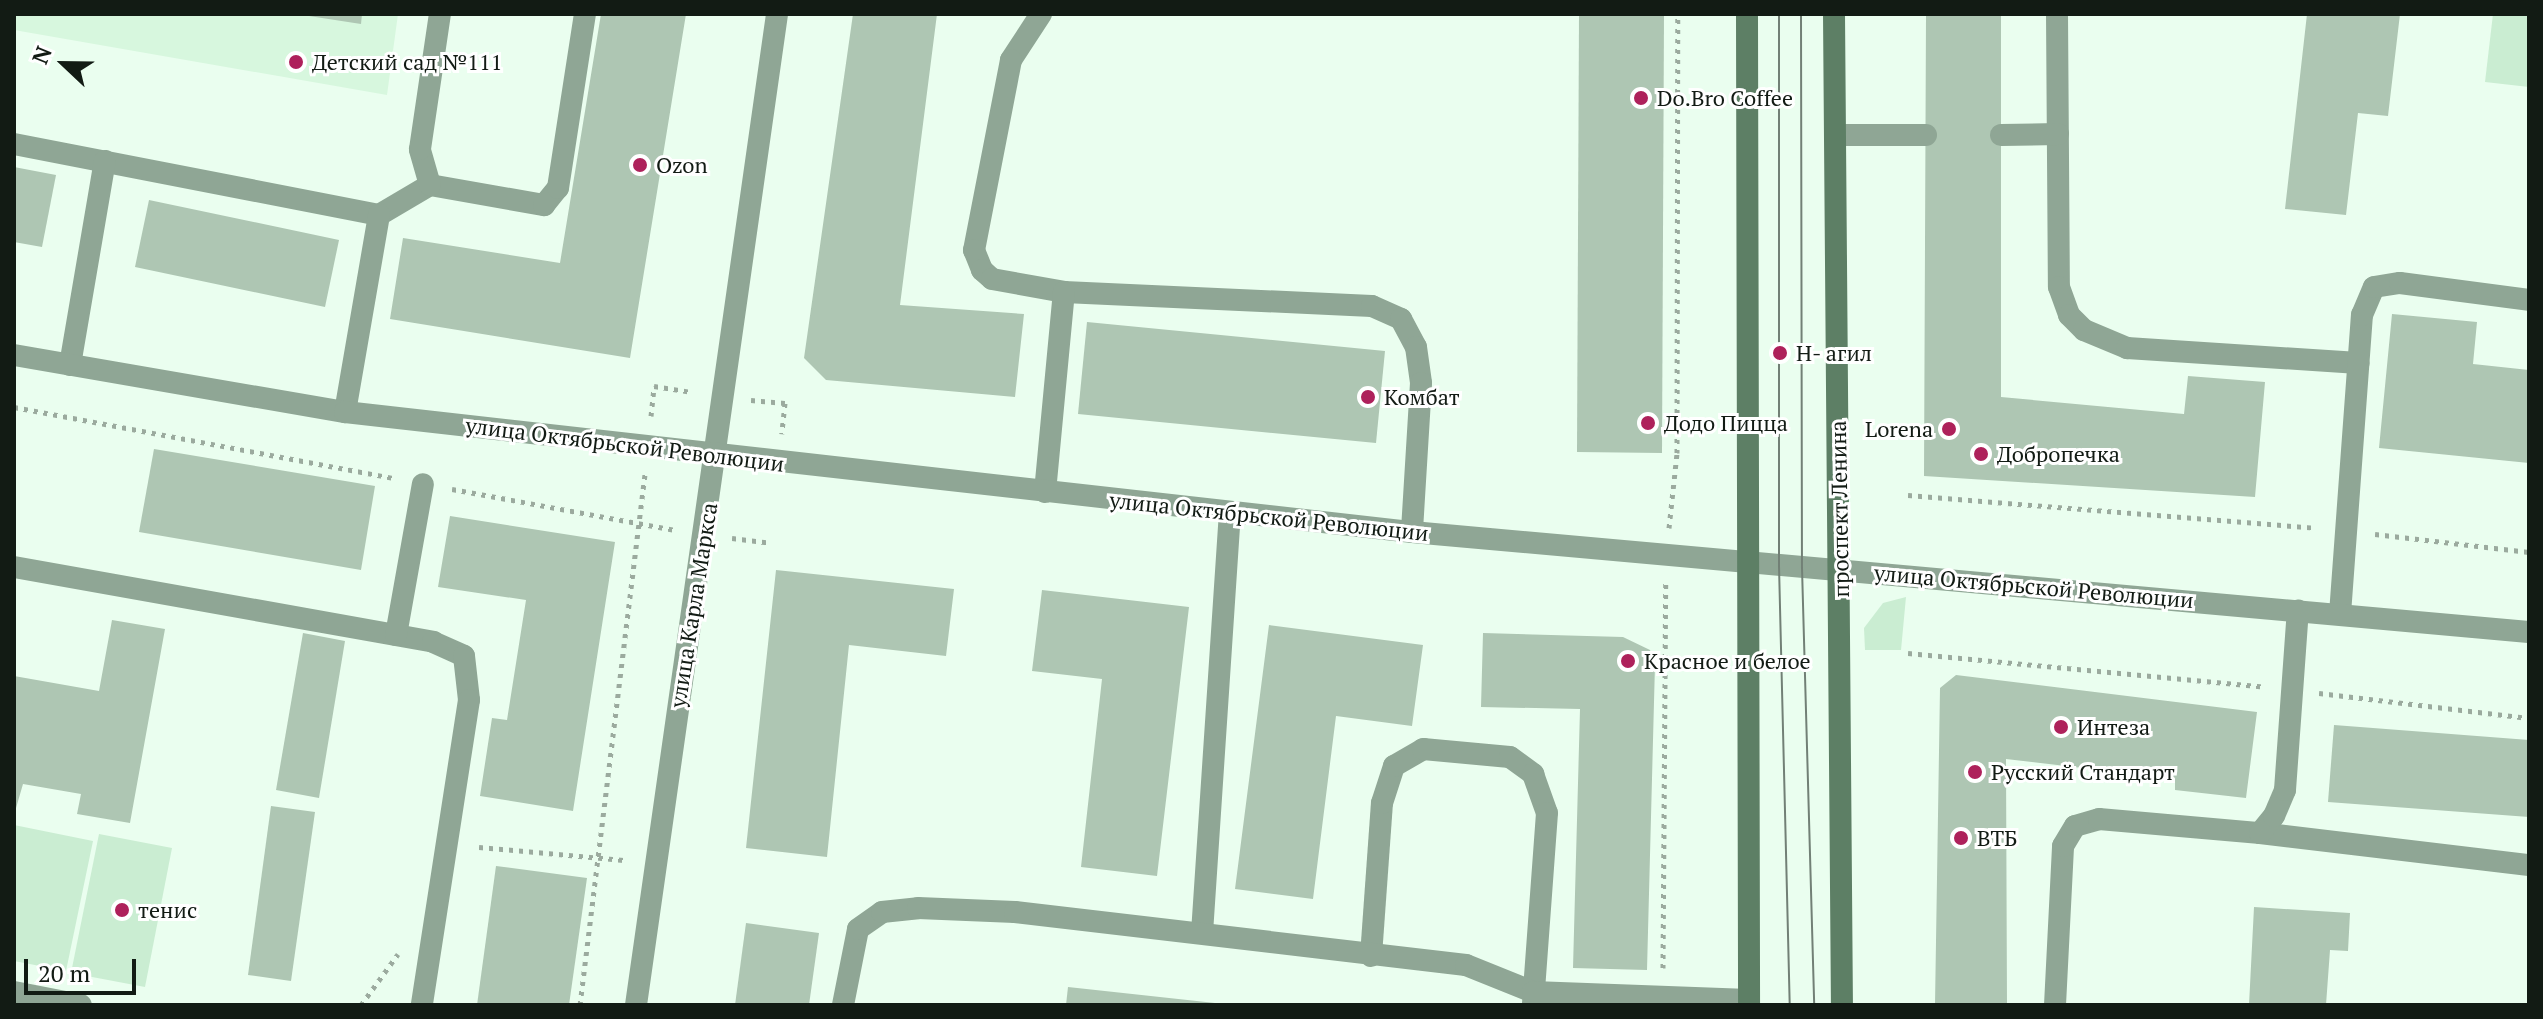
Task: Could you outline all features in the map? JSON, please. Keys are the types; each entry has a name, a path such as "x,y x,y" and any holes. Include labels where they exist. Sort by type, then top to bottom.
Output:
{"main road":[{"path":"1747,14 1751,563 1749,1002"},
{"name":"проспект Ленина","path":"1834,14 1842,1005"}],"street":[{"path":"430,185 420,149 440,14"},
{"path":"14,144 379,215 430,185 544,205 552,199 585,14"},
{"name":"улица Карла Маркса","path":"636,1005 719,454 777,14"},
{"path":"1041,14 1011,60 974,250 992,279 1064,292 1372,306 1401,319 1416,347 1421,383 1412,532"},
{"path":"2057,14 2059,287 2084,330 2127,348 2359,363"},
{"path":"2001,135 2058,134"},
{"path":"1835,135 1926,135"},
{"path":"70,365 105,161"},
{"path":"345,412 379,215"},
{"path":"2340,614 2362,315 2374,287 2400,283 2529,300"},
{"path":"1045,492 1064,292"},
{"name":"улица Октябрьской Революции","path":"14,355 345,412 1045,492 1412,532 2529,632"},
{"path":"396,635 423,484"},
{"path":"1202,933 1230,512"},
{"path":"14,567 396,635 450,647 464,656 469,675 422,1005"},
{"path":"2260,833 2285,790 2298,610"},
{"path":"1371,956 1382,803 1394,766 1423,749 1490,752 1533,774 1547,813 1533,998"},
{"path":"2055,1005 2063,846 2075,826 2099,819 2260,833 2529,865"},
{"path":"843,1005 858,929 882,912 1015,912 1490,969 1533,998 1749,1002"},
{"path":"14,992 81,1005"}],"path":[{"path":"1663,999 1662,631 1677,453 1678,14"},
{"path":"580,1005 654,386 785,403 780,462"},
{"path":"1908,495 2346,530 2529,552"},
{"path":"1908,653 2291,690 2529,718"},
{"path":"472,856 482,843 655,863"},
{"path":"361,1005 435,906"}],"shaded area":[{"name":"Детский сад №111","path":"14,14 398,14 387,95 14,30"},
{"path":"2493,14 2529,14 2529,87 2485,82"},
{"path":"1906,597 1901,650 1865,650 1864,628 1883,603"},
{"path":"14,825 93,841 66,971 14,961"},
{"name":"тенис","path":"99,834 172,848 145,987 71,973"}],"building":[{"name":"Детский сад №111","path":"296,14 362,14 361,24"},
{"path":"601,14 686,14 630,358 390,319 403,238 560,263"},
{"path":"853,14 937,14 900,305 1024,314 1015,397 826,380 804,358"},
{"path":"1579,14 1664,14 1662,453 1577,452"},
{"path":"1926,14 2001,14 2001,397 2184,414 2188,376 2265,382 2255,497 1924,476"},
{"path":"2307,14 2400,14 2388,116 2358,113 2346,215 2285,209"},
{"path":"14,167 56,175 42,247 14,242"},
{"path":"149,200 339,240 325,307 135,267"},
{"path":"2392,314 2477,322 2473,364 2529,370 2529,463 2379,448"},
{"path":"1087,322 1385,351 1376,443 1078,414"},
{"path":"154,449 375,486 361,570 139,532"},
{"path":"450,516 615,542 573,811 480,796 492,718 507,720 526,600 438,587"},
{"path":"776,570 954,589 946,656 849,645 827,857 746,848"},
{"path":"1042,590 1189,607 1157,876 1081,867 1102,679 1032,671"},
{"path":"112,620 165,629 130,823 77,814 81,794 23,784 14,815 14,676 99,691"},
{"path":"1269,625 1423,645 1412,726 1336,716 1313,899 1235,889"},
{"path":"303,633 345,641 319,798 276,790"},
{"path":"1483,633 1623,637 1650,650 1655,664 1647,970 1573,968 1580,709 1481,707"},
{"path":"1956,675 2257,712 2246,798 2175,790 2175,779 2006,759 2007,1005 1935,1005 1940,688"},
{"path":"2334,725 2529,740 2529,817 2328,802"},
{"path":"271,806 315,812 291,981 248,975"},
{"path":"496,866 587,878 569,1005 477,1005"},
{"path":"2254,907 2350,913 2348,951 2330,950 2326,1005 2249,1005"},
{"path":"746,923 819,933 809,1005 735,1005"},
{"path":"1068,987 1215,1003 1215,1005 1066,1005"}],"tram line":[{"path":"1779,14 1779,566 1790,1005"},
{"path":"1801,14 1802,568 1814,1005"}],"place":[{"name":"Детский сад №111","path":"296,62"},
{"name":"Do.Bro Coffee","path":"1641,98"},
{"name":"Ozon","path":"640,165"},
{"name":"Н- агил","path":"1780,353"},
{"name":"Комбат","path":"1368,397"},
{"name":"Додо Пицца","path":"1648,423"},
{"name":"Lorena","path":"1949,429"},
{"name":"Добропечка","path":"1981,454"},
{"name":"Красное и белое","path":"1628,661"},
{"name":"Интеза","path":"2061,727"},
{"name":"Русский Стандарт","path":"1975,772"},
{"name":"ВТБ","path":"1961,838"},
{"name":"тенис","path":"122,910"}]}
